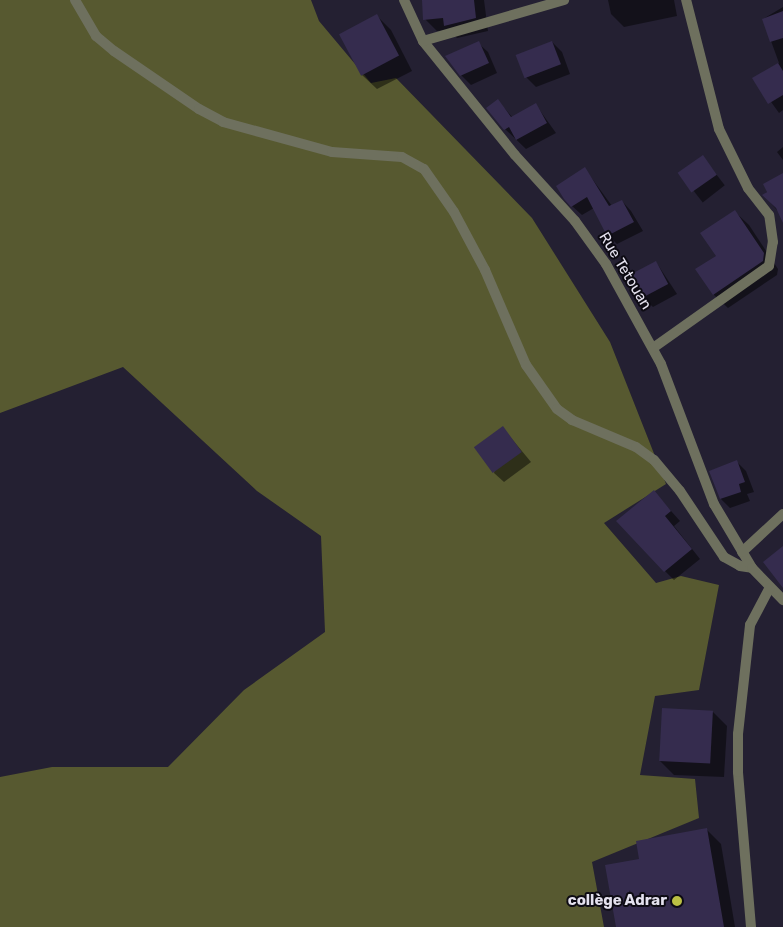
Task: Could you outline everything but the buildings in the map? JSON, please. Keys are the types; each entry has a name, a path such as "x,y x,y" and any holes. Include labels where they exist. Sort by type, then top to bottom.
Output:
{"street":[{"path":"76,0 96,36 114,51 199,109 223,122 332,152 402,157 424,169 454,212 486,270 526,365 557,409 590,429 628,443 654,460 680,490 724,557 740,566 752,568"},
{"name":"Rue Tetouan","path":"404,0 423,41 515,155 589,238 653,348 682,415 701,474 742,552 769,589 783,600"},
{"path":"423,41 564,0"},
{"path":"653,348 769,266 773,242 769,215 748,188 719,129 686,0"},
{"path":"742,552 783,514"},
{"path":"751,927 738,772 738,734 750,626 769,589"}],"green space":[{"path":"0,0 311,0 319,21 371,83 396,78 532,218 610,342 666,484 604,523 656,583 681,576 719,585 699,690 655,696 640,775 695,779 699,818 592,862 604,927 0,927 0,777 52,767 168,767 244,690 325,632 321,536 257,491 123,367 0,413"}],"place":[{"name":"collège Adrar","path":"677,901"}]}
